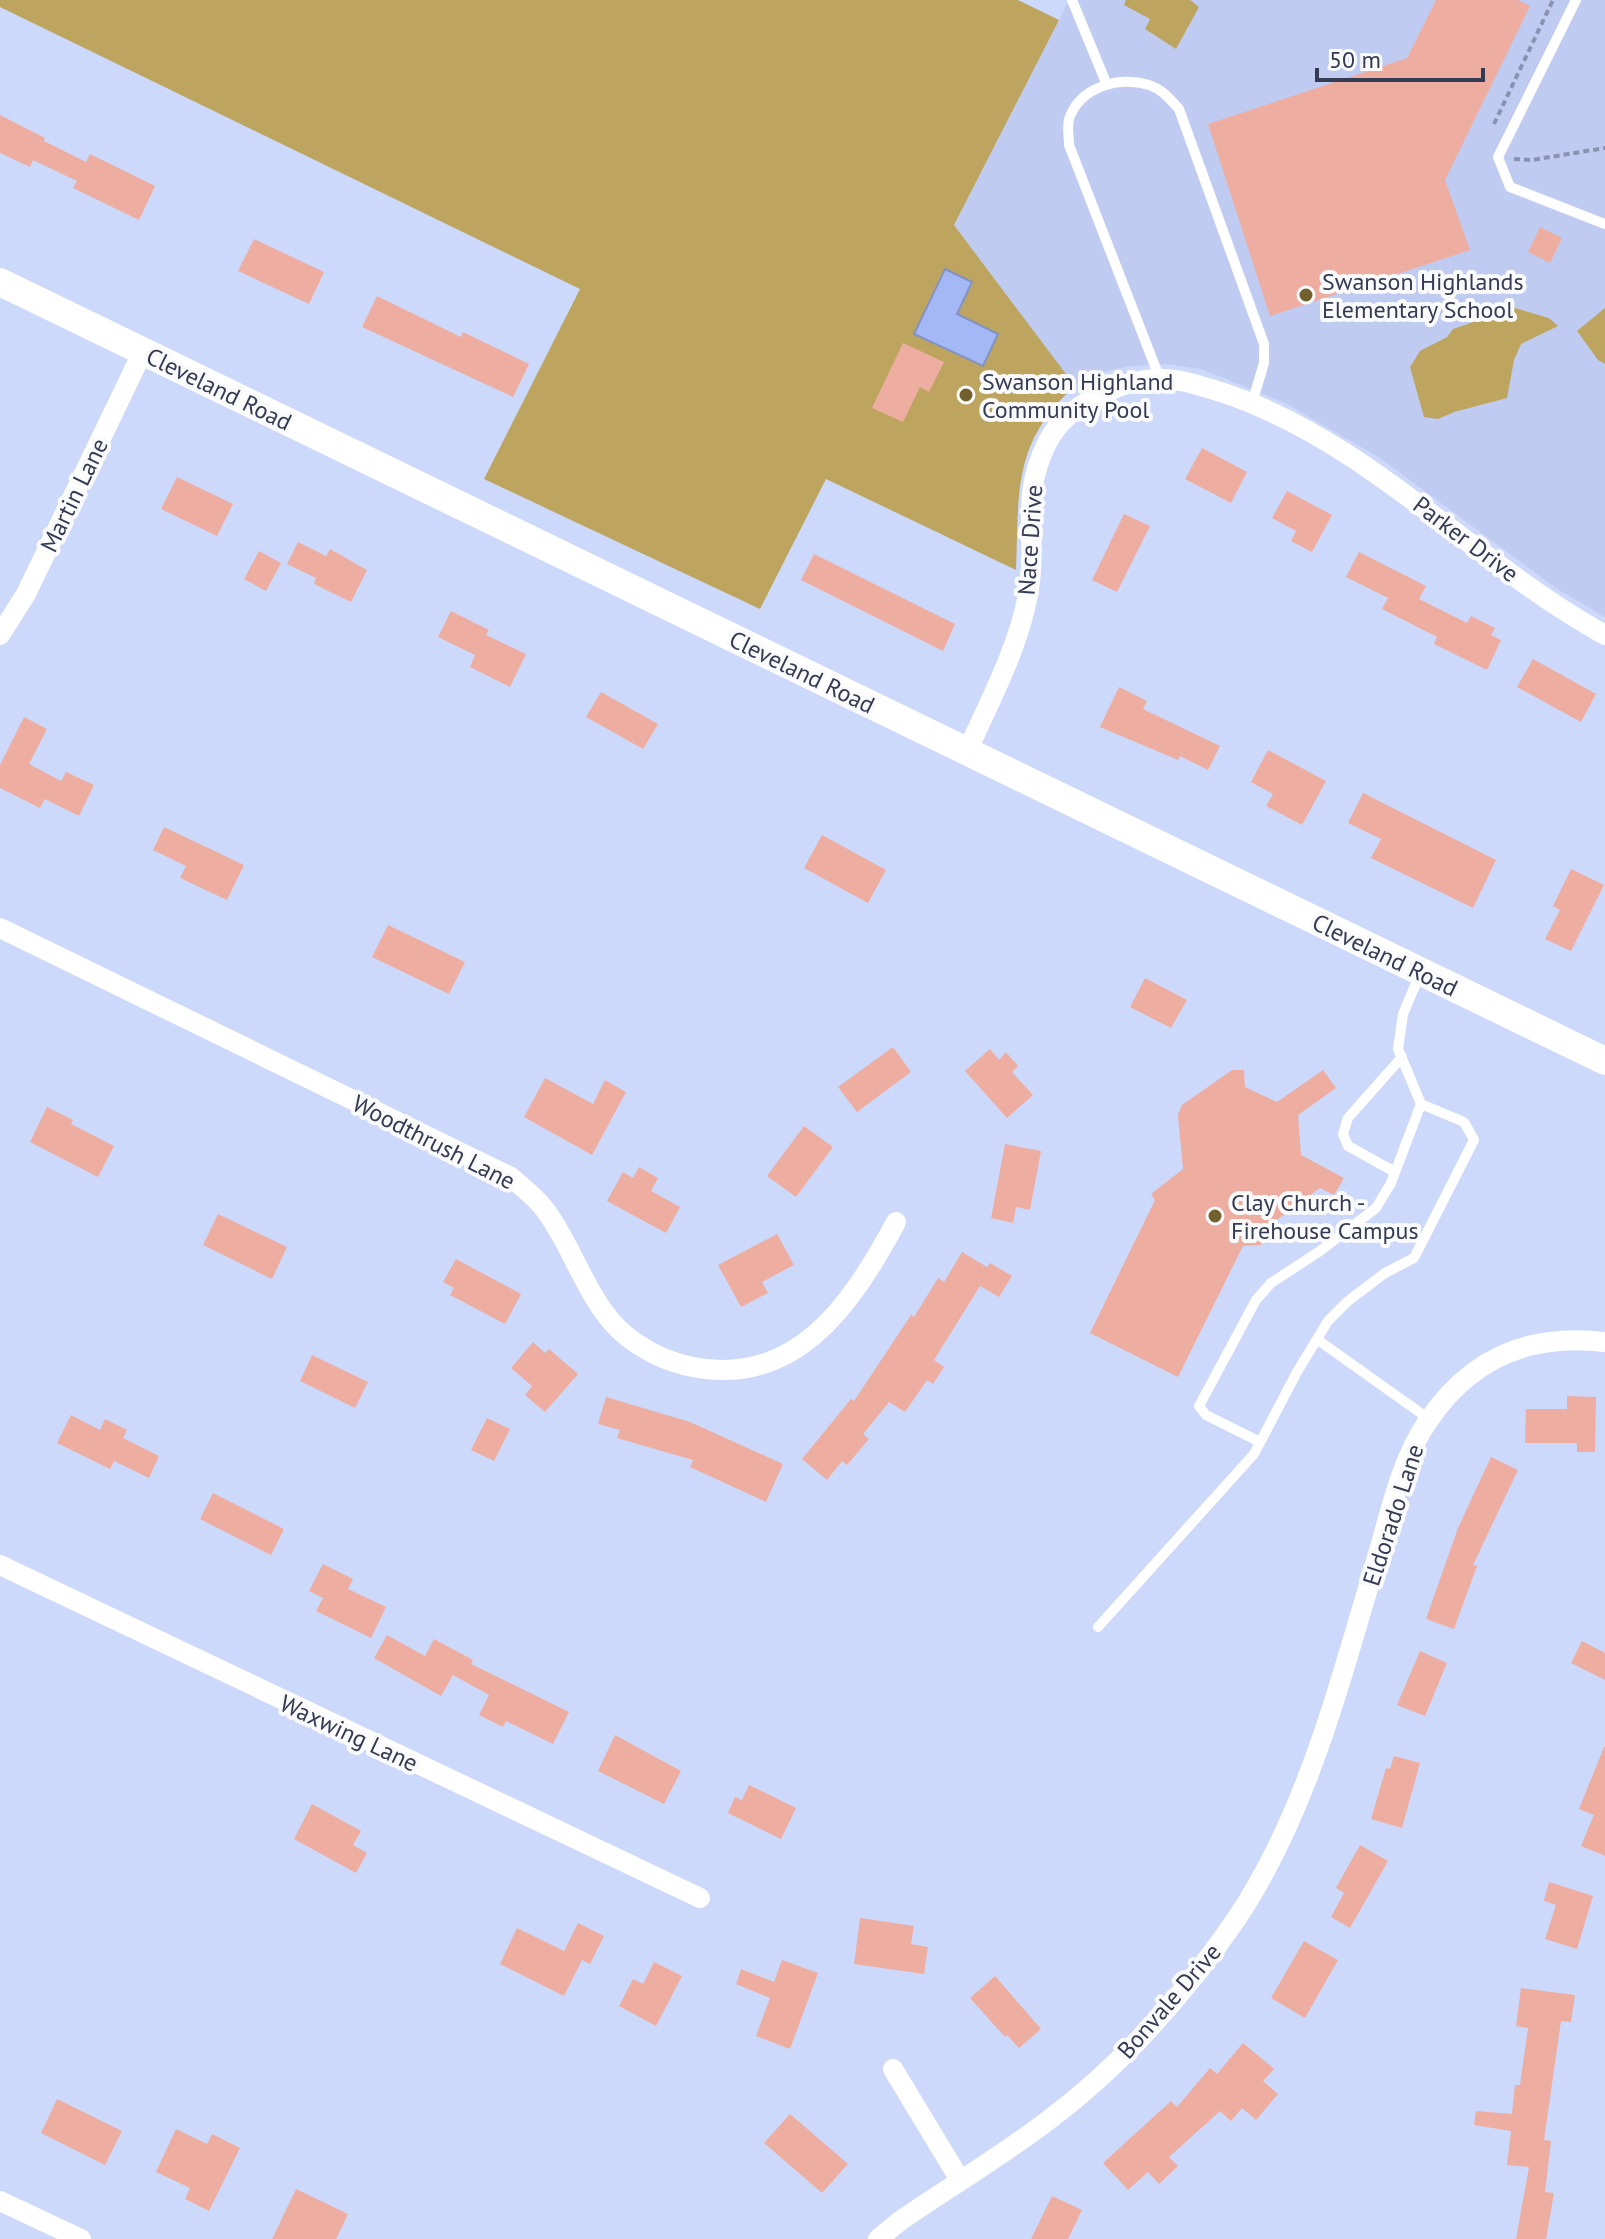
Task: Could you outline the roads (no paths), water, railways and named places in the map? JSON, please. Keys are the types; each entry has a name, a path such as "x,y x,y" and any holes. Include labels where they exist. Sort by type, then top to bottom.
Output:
{"main road":[{"name":"Cleveland Road","path":"0,282 1420,972 1603,1055"}],"street":[{"name":"Martin Lane","path":"0,635 26,594 143,351"},
{"name":"Nace Drive","path":"967,752 1028,597 1032,563 1030,494 1048,440 1063,419 1081,404 1110,389 1160,379 1197,385 1252,403 1328,443"},
{"name":"Parker Drive","path":"1328,443 1371,469 1507,571 1605,635"},
{"name":"Woodthrush Lane","path":"0,928 511,1177 547,1211 604,1313 624,1334 646,1350 675,1363 699,1369 733,1371 766,1364 791,1353 812,1339 839,1313 896,1222"},
{"name":"Eldorado Lane","path":"1357,1625 1411,1451 1429,1419 1480,1367 1510,1351 1557,1339 1605,1342"},
{"name":"Waxwing Lane","path":"0,1565 700,1898"},
{"name":"Bonvale Drive","path":"878,2239 1049,2120 1100,2079 1193,1980 1237,1918 1279,1843 1310,1769 1357,1625"},
{"path":"893,2069 960,2180"},
{"path":"0,2201 81,2239"}],"lane":[{"path":"1072,0 1107,85"},
{"path":"1576,0 1498,157 1510,187 1605,224"},
{"path":"1160,379 1069,145 1068,122 1075,107 1090,90 1107,85 1151,85 1166,94 1179,109 1264,344 1264,363 1252,403"},
{"path":"1260,1442 1206,1415 1199,1406 1203,1394 1256,1300 1271,1283 1320,1251 1376,1208 1395,1172 1421,1104 1398,1049 1403,1014 1420,972"},
{"path":"1395,1172 1348,1146 1343,1134 1348,1118 1402,1057"},
{"path":"1098,1627 1254,1454 1328,1321 1348,1301 1385,1273 1414,1258 1474,1140 1464,1122 1421,1104"},
{"path":"1318,1340 1429,1419"}],"water":[{"path":"945,269 972,282 957,314 998,334 983,366 914,334"}],"place":[{"name":"Swanson Highlands Elementary School","path":"1306,295"},
{"name":"Swanson Highland Community Pool","path":"966,395"},
{"name":"Clay Church - Firehouse Campus","path":"1215,1216"}]}
